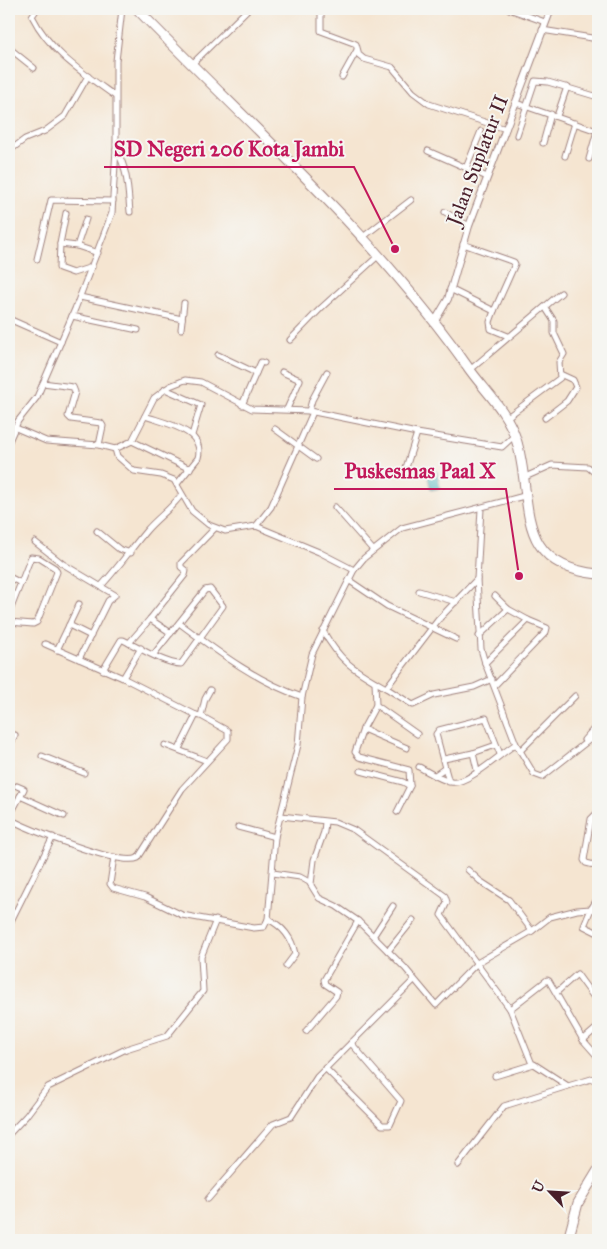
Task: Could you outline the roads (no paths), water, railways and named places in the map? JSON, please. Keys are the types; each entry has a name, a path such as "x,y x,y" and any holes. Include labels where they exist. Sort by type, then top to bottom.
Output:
{"highway":[{"path":"137,9 343,215 435,321 506,418 519,448 524,496 530,526 542,548 565,566 577,571 598,574"},
{"path":"568,1240 578,1203 598,1170"}],"street":[{"path":"37,9 32,16 50,45 116,96"},
{"path":"9,441 16,426 37,397 44,383 109,223 113,201 116,149 118,27 122,9"},
{"path":"192,64 248,9"},
{"path":"321,9 321,32 349,40 356,44 357,50 364,59 392,67 413,92 429,104 506,129"},
{"path":"509,9 545,22"},
{"name":"Jalan Suplatur II","path":"435,321 448,299 469,226 551,9"},
{"path":"542,30 598,39"},
{"path":"9,48 34,68"},
{"path":"342,77 357,50"},
{"path":"9,151 25,139 46,131 65,116 88,76"},
{"path":"517,134 535,81 548,82 598,97"},
{"path":"557,116 567,87"},
{"path":"516,103 557,116 597,133 589,160"},
{"path":"542,143 551,114"},
{"path":"564,156 575,123"},
{"path":"466,168 481,131"},
{"path":"116,149 121,157 126,174 130,212"},
{"path":"428,151 487,177"},
{"path":"37,260 51,200 113,201"},
{"path":"363,237 411,200"},
{"path":"445,212 469,226"},
{"path":"66,213 58,266 61,270 73,273 92,267"},
{"path":"77,246 86,219"},
{"path":"60,244 77,246 98,253"},
{"path":"463,244 514,263 490,322 491,329 508,336"},
{"path":"290,340 321,308 378,256"},
{"path":"450,289 494,312"},
{"path":"470,370 560,292"},
{"path":"80,297 182,319"},
{"path":"181,329 184,303"},
{"path":"506,418 557,380 560,374 559,362 564,354 554,333 554,321 544,307"},
{"path":"72,316 138,330"},
{"path":"9,319 61,342"},
{"path":"218,355 256,373"},
{"path":"242,405 260,362 264,363"},
{"path":"282,372 300,380 287,409"},
{"path":"256,526 271,507 311,412 312,400 327,372"},
{"path":"545,418 567,401 576,387 573,380 560,374"},
{"path":"9,424 46,441 98,445 115,449 132,441 150,403 165,389 178,382 192,380 210,387 242,405 262,411 287,409 311,412 416,433 502,447 514,435"},
{"path":"44,383 73,387 75,392 68,416 71,419 101,423 98,445"},
{"path":"165,389 201,405 192,434 200,454 177,484"},
{"path":"145,416 192,434"},
{"path":"275,428 316,459"},
{"path":"404,474 416,433"},
{"path":"132,441 190,469"},
{"path":"115,449 121,460 134,471 161,475 177,484 181,495 202,520 215,528 231,531 256,526 319,552 354,570"},
{"path":"523,478 552,465 582,466 592,468 594,472"},
{"path":"101,586 131,553 148,530 172,508 181,495"},
{"path":"114,858 111,887 145,897 182,915 260,928 264,927 268,919 275,836 298,745 302,697 312,654 354,570 374,550 402,528 481,509 524,496"},
{"path":"335,507 374,550"},
{"path":"481,509 477,579 479,636 485,662 516,744 534,774 542,777 580,745 598,733"},
{"path":"129,643 186,573 181,567 181,563 215,528"},
{"path":"97,532 119,549 131,553"},
{"path":"35,542 63,564 115,595 108,601 79,659"},
{"path":"9,613 31,557 39,558 57,570"},
{"path":"9,622 33,624 37,622 57,570 63,564"},
{"path":"9,577 21,583"},
{"path":"386,688 433,627 477,579"},
{"path":"350,581 387,606 456,639"},
{"path":"102,670 120,641 123,640 129,643 174,663 181,664 223,606 210,589 205,590 154,654"},
{"path":"419,592 456,602"},
{"path":"323,631 345,663 413,705 434,695 493,682 546,632 547,628 508,609 495,596"},
{"path":"57,650 79,604"},
{"path":"479,636 508,609"},
{"path":"150,619 171,634"},
{"path":"485,662 528,620"},
{"path":"180,623 221,655 277,688 302,697"},
{"path":"69,625 91,636"},
{"path":"17,786 24,789 9,818 53,837 114,858 130,860 138,858 182,789 229,734 223,726 123,678 45,644"},
{"path":"123,678 141,648"},
{"path":"375,682 376,705 363,729 356,755 409,770 410,786 396,812"},
{"path":"179,749 199,715 210,690"},
{"path":"520,751 575,696"},
{"path":"376,705 418,734"},
{"path":"450,782 436,734 440,730 485,718 500,754"},
{"path":"580,745 598,724"},
{"path":"363,729 407,748"},
{"path":"9,747 15,735"},
{"path":"419,767 450,782 457,782 492,762 500,754 516,744"},
{"path":"165,745 207,761"},
{"path":"444,759 473,753 496,745"},
{"path":"473,753 478,770"},
{"path":"42,756 84,773"},
{"path":"435,775 445,768"},
{"path":"361,771 404,782 410,786"},
{"path":"20,796 64,816"},
{"path":"598,812 591,819 584,860 586,863 598,866"},
{"path":"281,816 335,822 354,830 445,896 447,902 441,915 510,1010 532,1064 550,1073 568,1086"},
{"path":"311,884 314,860 324,832 325,822"},
{"path":"238,827 275,836"},
{"path":"9,925 53,837"},
{"path":"468,870 480,881 509,900 532,931"},
{"path":"273,873 300,877 311,884 319,898 336,906 358,921 374,935 433,1004 438,1005 477,963 532,931 555,914 591,909"},
{"path":"598,898 584,926 598,933"},
{"path":"374,935 394,906"},
{"path":"268,919 278,924 293,944 295,954 286,966"},
{"path":"9,1134 26,1116 48,1087 126,1049 156,1041 171,1032 203,991 201,957 216,920"},
{"path":"388,951 413,920"},
{"path":"306,1031 336,996 337,992 325,984 324,980 358,921"},
{"path":"557,992 577,974 598,1003"},
{"path":"208,1199 273,1124 287,1120 296,1112 325,1068 414,980"},
{"path":"510,1010 547,980 551,982 583,1040 598,1056"},
{"path":"583,1040 598,1027"},
{"path":"325,1068 382,1126 390,1125 401,1101 351,1043"},
{"path":"495,1076 532,1064"},
{"path":"458,1165 504,1106 598,1077"}],"water":[{"path":"437,471 440,488 431,490 427,473"}],"place":[{"name":"SD Negeri 206 Kota Jambi","path":"395,249"},
{"name":"Puskesmas Paal X","path":"519,576"}]}
